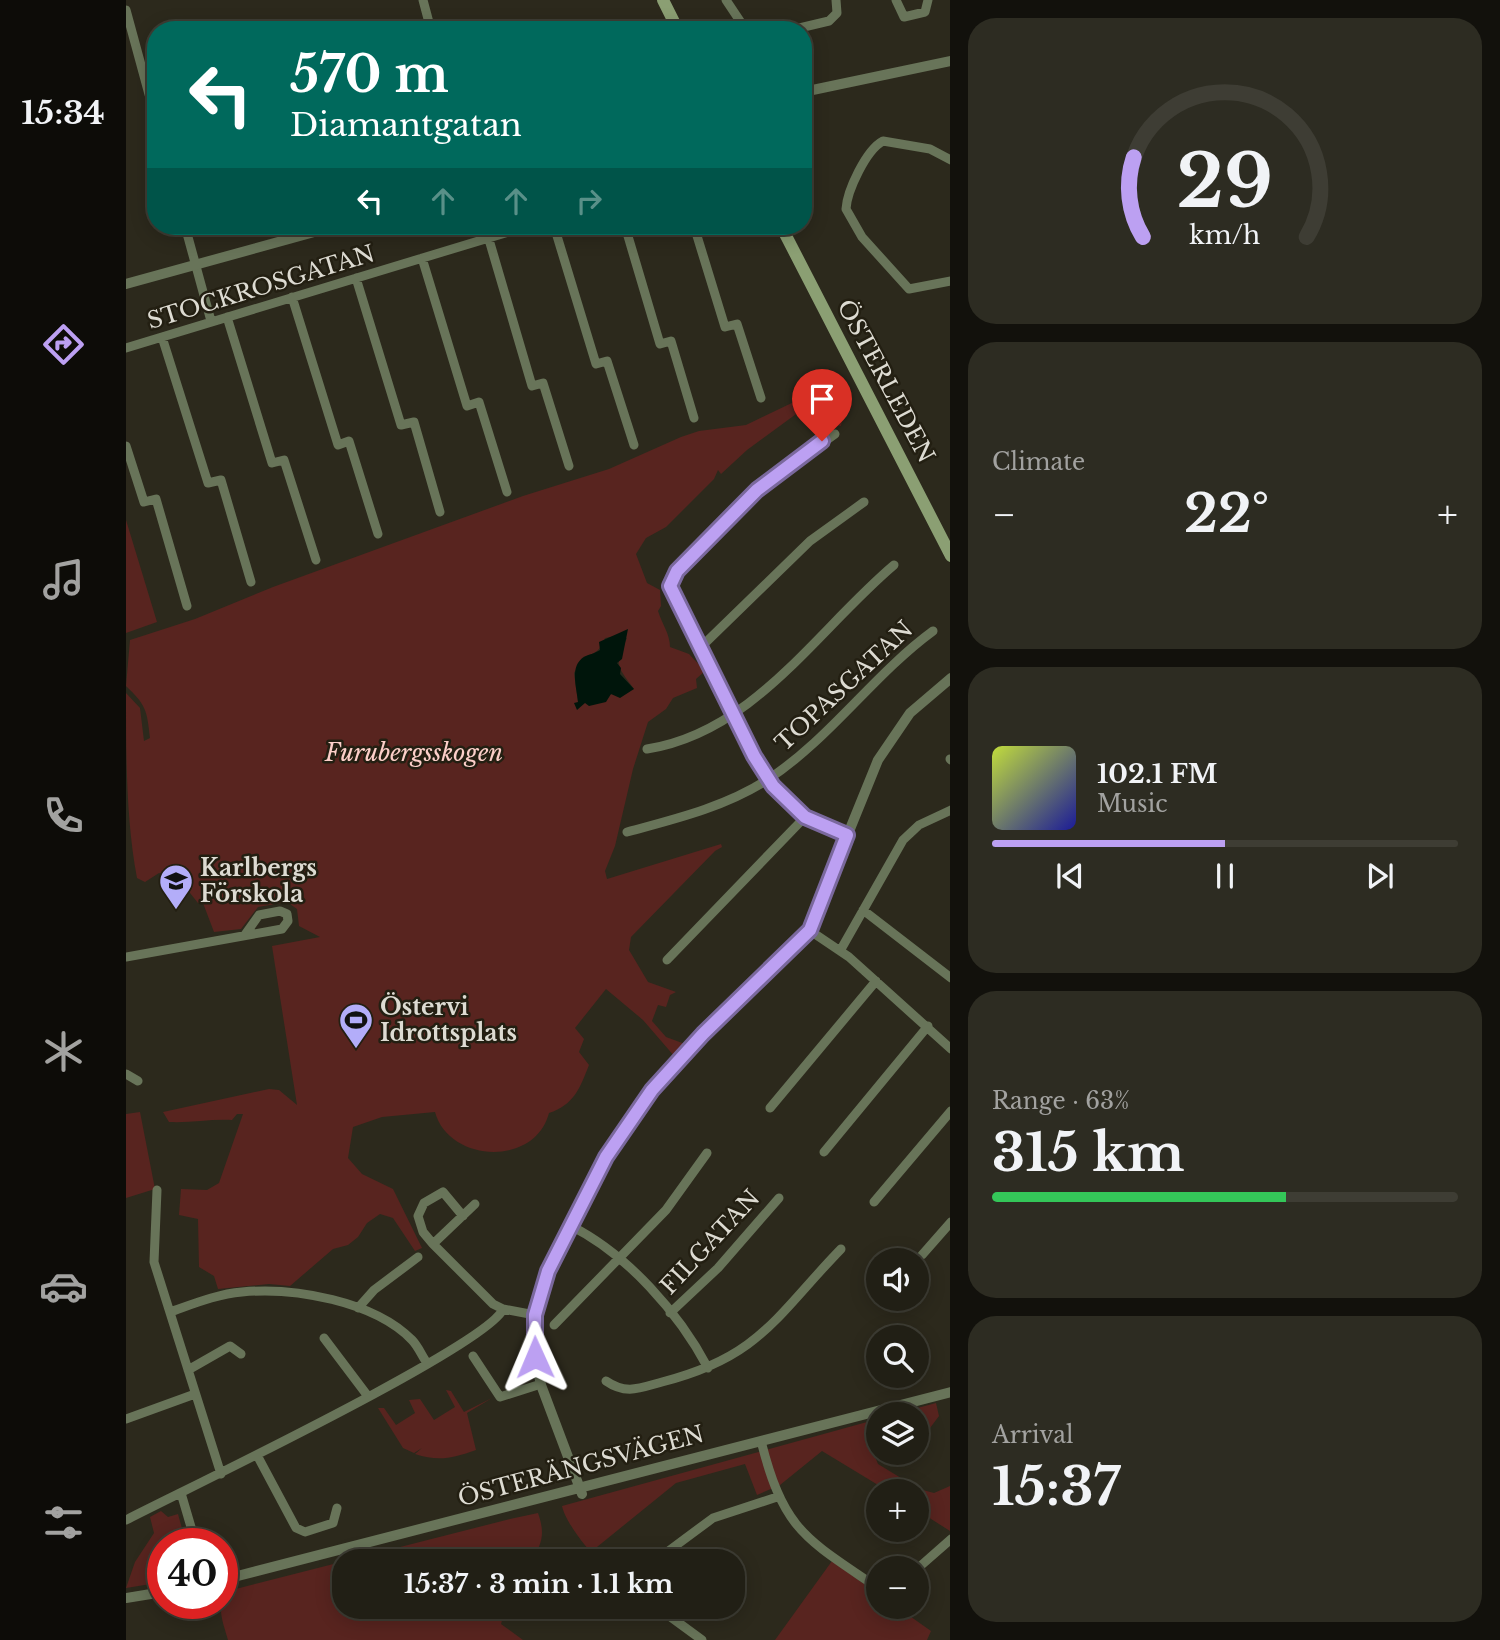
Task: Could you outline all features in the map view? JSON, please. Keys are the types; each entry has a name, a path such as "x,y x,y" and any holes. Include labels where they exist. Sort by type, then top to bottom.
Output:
{"main road":[{"path":"663,0 674,21"},
{"name":"ÖSTERLEDEN","path":"786,235 950,556"}],"street":[{"path":"423,0 429,21"},
{"path":"726,0 740,21"},
{"path":"812,25 832,20 837,13 836,0"},
{"path":"896,0 904,17 925,12 929,0"},
{"path":"126,10 147,87"},
{"path":"812,90 950,61"},
{"path":"950,160 930,149 883,141 872,150 848,197 846,209 862,237 909,289 950,281"},
{"path":"188,235 211,321"},
{"path":"126,284 303,235"},
{"path":"486,235 532,386 543,383 569,466"},
{"name":"STOCKROSGATAN","path":"126,348 497,235"},
{"path":"557,235 596,365 607,361 634,445"},
{"path":"628,235 660,344 671,341 694,418"},
{"path":"697,235 725,327 737,324 761,398"},
{"path":"422,258 467,406 479,402 507,492"},
{"path":"356,278 401,425 414,422 440,512"},
{"path":"292,297 338,445 349,441 378,534"},
{"path":"227,317 272,463 284,460 316,560"},
{"path":"162,337 208,483 221,480 251,582"},
{"path":"835,434 757,490 673,577 672,593 768,779 805,817 847,835"},
{"path":"126,446 144,502 156,499 187,606"},
{"path":"700,648 818,534 864,502"},
{"path":"647,749 682,741 734,716 894,565"},
{"name":"TOPASGATAN","path":"627,832 688,815 734,797 768,779 811,746 897,659 933,631"},
{"path":"581,1491 541,1384 535,1357 535,1315 548,1271 606,1157 640,1103 703,1034 810,930 877,760 910,713 950,678"},
{"path":"840,951 903,840 919,824 950,810"},
{"path":"667,960 805,817"},
{"path":"863,910 950,978"},
{"path":"126,957 244,936 282,929 288,921 287,915 280,911 259,915 244,936"},
{"path":"810,930 876,981 950,1049"},
{"path":"770,1108 876,981"},
{"path":"824,1153 928,1027"},
{"path":"126,1074 138,1081"},
{"path":"874,1202 950,1111"},
{"path":"554,1325 666,1210 707,1153"},
{"path":"157,1190 153,1262 221,1474"},
{"path":"463,1216 443,1192 424,1203 418,1216 423,1233 493,1304 503,1309 535,1315"},
{"name":"FILGATAN","path":"670,1313 718,1268 779,1198"},
{"path":"433,1244 475,1204"},
{"path":"928,1248 950,1222"},
{"path":"570,1226 619,1260 670,1313 708,1368"},
{"path":"606,1381 627,1391 708,1368 750,1345 781,1318 841,1249"},
{"path":"358,1308 374,1290 418,1257"},
{"path":"170,1312 222,1295 270,1291 315,1295 358,1308 413,1341 427,1363"},
{"path":"126,1509 127,1520 257,1455 483,1331 503,1309"},
{"path":"324,1338 367,1395"},
{"path":"188,1370 230,1346 241,1354"},
{"path":"473,1356 500,1397 541,1384"},
{"path":"126,1419 195,1394"},
{"name":"ÖSTERÄNGSVÄGEN","path":"238,1579 950,1394"},
{"name":"ÖSTERÄNGSVÄGEN","path":"924,1402 950,1394"},
{"name":"ÖSTERÄNGSVÄGEN","path":"761,1443 866,1418"},
{"path":"761,1443 777,1497 809,1541 866,1580"},
{"path":"257,1455 296,1528 305,1532 333,1523 337,1508"},
{"path":"181,1493 191,1528"},
{"path":"672,1549 713,1518 777,1497"},
{"path":"929,1558 950,1539"},
{"path":"126,1600 147,1597"},
{"path":"673,1619 702,1640"}],"green space":[{"name":"Furubergsskogen","path":"821,389 828,390 842,421 841,426 834,425 818,398 747,450 721,474 718,470 714,479 666,527 646,538 636,554 647,583 660,590 661,606 658,611 670,647 689,654 705,671 696,679 697,688 673,698 666,709 648,722 633,769 615,846 605,871 607,879 721,844 722,847 631,937 629,950 648,982 676,992 670,995 666,1007 658,1005 652,1021 666,1037 685,1044 675,1057 643,1020 606,989 575,1028 584,1039 579,1052 589,1065 579,1088 565,1105 549,1113 541,1131 527,1143 510,1150 492,1152 474,1149 457,1141 443,1129 435,1112 382,1117 353,1127 348,1158 362,1174 393,1189 422,1248 415,1251 393,1218 380,1214 367,1223 358,1237 348,1245 333,1249 290,1286 269,1284 218,1289 214,1276 199,1267 198,1219 179,1215 181,1189 207,1190 219,1183 243,1114 237,1114 232,1120 169,1122 163,1112 269,1089 279,1090 297,1105 272,946 320,937 299,926 297,909 287,902 258,907 241,929 214,932 203,903 198,903 190,893 189,874 173,877 159,873 145,882 137,878 129,810 126,693 140,708 144,741 150,738 144,709 126,686 130,640 195,619 273,587 523,496 609,469 681,437 699,431 746,425","holes":["605,638 627,638 619,665 634,689 578,702 574,673 583,657 597,651"]},
{"path":"126,520 157,622 126,633"},
{"path":"140,1112 155,1189 126,1198 126,1114"},
{"path":"446,1390 451,1391 464,1412 492,1398 467,1413 476,1450 439,1458 415,1454 422,1448 414,1453 403,1448 378,1408 384,1408 396,1425 415,1413 409,1400 420,1399 434,1420 455,1407"},
{"path":"936,1403 939,1416 929,1429 929,1405"},
{"path":"866,1422 866,1465 880,1465 903,1479 868,1479 822,1451 780,1485 757,1495 745,1464 676,1483 598,1549 588,1549 568,1520 562,1506"},
{"path":"950,1486 950,1531 929,1518 929,1492 934,1493"},
{"path":"161,1511 168,1517 178,1514 182,1528 153,1528 150,1517"},
{"path":"538,1513 542,1527 538,1549 392,1549"},
{"path":"147,1544 147,1585 126,1588 135,1562"},
{"path":"832,1561 866,1585 866,1619 914,1619 931,1631 927,1640 775,1640"},
{"path":"332,1564 332,1619 502,1619 501,1624 523,1640 228,1640 222,1619 238,1619 238,1588"}],"shaded area":[{"path":"628,629 622,659 617,663 621,668 620,674 634,689 620,698 611,694 606,702 589,706 585,703 577,710 574,703 578,702 575,672 579,661 600,650 599,642"}],"place":[{"name":"Karlbergs Förskola","path":"176,911"},
{"name":"Östervi Idrottsplats","path":"356,1050"}],"route":[{"path":"535,1357 535,1315 548,1271 591,1184 622,1130 640,1103 703,1034 810,930 847,835 805,817 773,786 754,756 670,586 677,571 757,490 822,441"}]}
